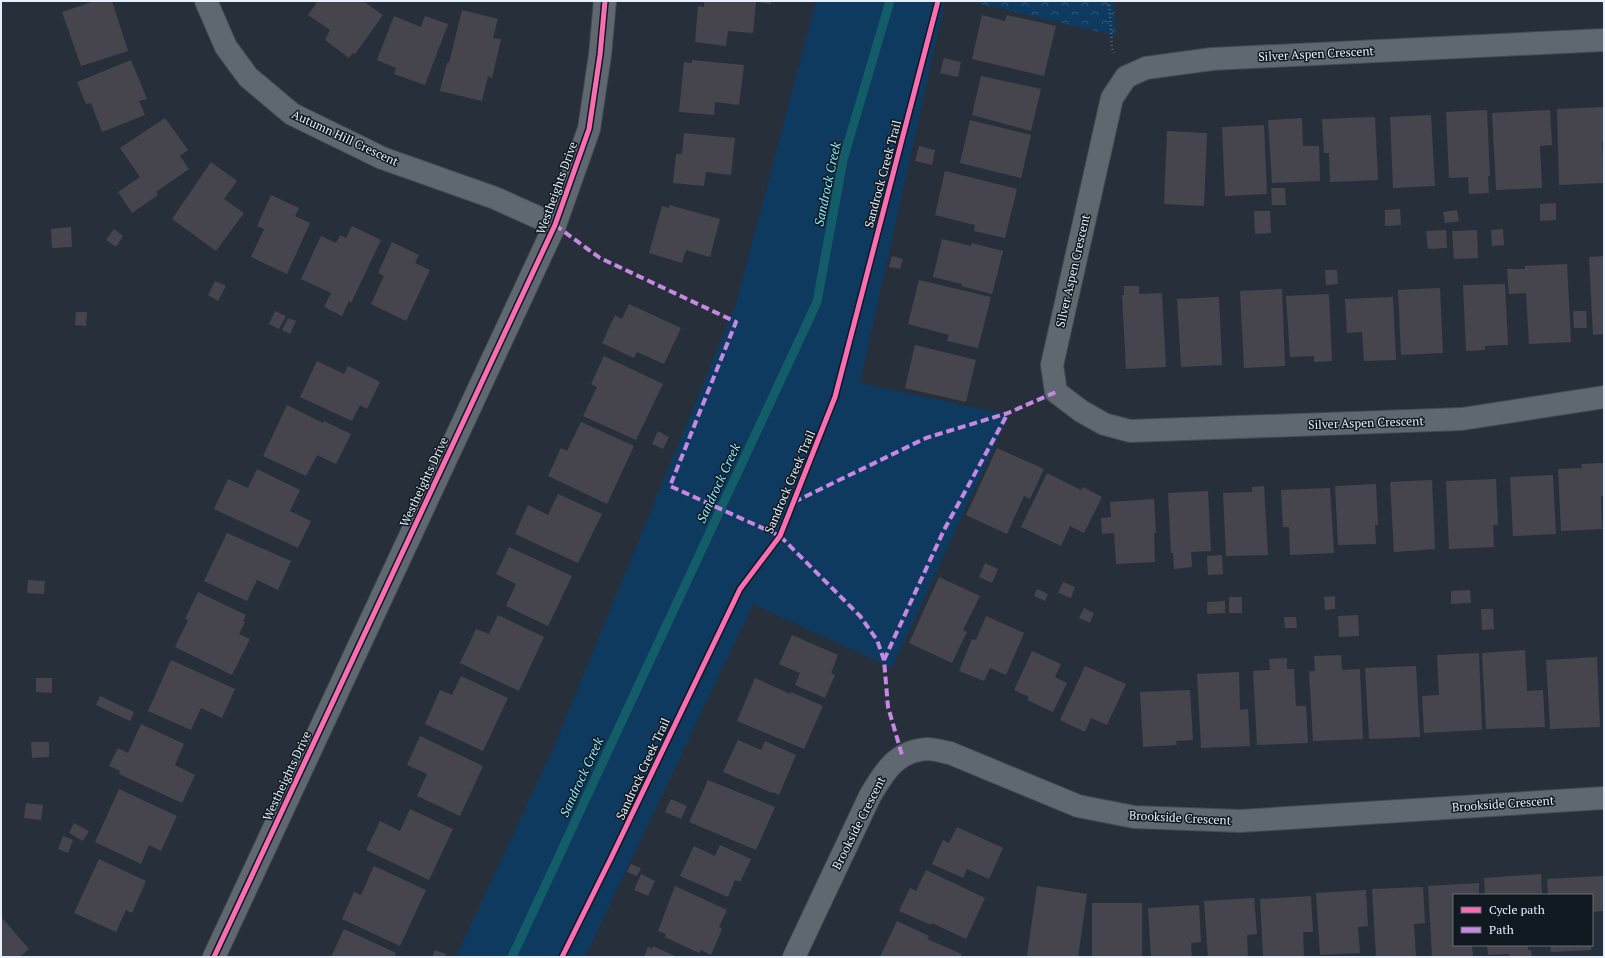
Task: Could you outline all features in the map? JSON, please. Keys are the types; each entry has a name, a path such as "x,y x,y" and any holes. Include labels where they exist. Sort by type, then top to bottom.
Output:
{"street":[{"name":"Autumn Hill Crescent","path":"206,1 226,47 248,77 292,114 382,158 495,198 555,225"},
{"name":"Westheights Drive","path":"214,957 555,225 589,129 600,55 605,1"},
{"name":"Silver Aspen Crescent","path":"1604,40 1212,59 1146,68 1126,77 1112,98 1052,365 1056,392 1081,411 1104,424 1130,431 1462,419 1604,397"},
{"name":"Brookside Crescent","path":"794,957 870,796 885,770 902,755 928,749 950,753 1078,806 1134,817 1240,821 1604,798"}],"path":[{"path":"1109,1 1112,48 1126,77"}],"green space":[{"path":"816,1 945,1 860,383 1009,415 892,668 753,604 585,957 456,957 552,751 736,304"},
{"path":"968,1 1114,1 1116,36"}],"building":[{"path":"95,1 112,1 128,51 81,66 62,12"},
{"path":"318,1 363,1 383,15 355,54 353,53 349,58 325,40 330,30 308,15"},
{"path":"704,1 756,1 753,33 728,31 726,46 695,42 698,6 704,7"},
{"path":"771,1 771,4 758,2"},
{"path":"462,10 498,19 493,38 501,39 492,78 488,76 482,101 440,91 447,63 449,63"},
{"path":"982,15 1005,21 1007,15 1056,26 1044,76 972,59"},
{"path":"394,16 421,27 425,16 448,24 425,85 394,74 396,68 377,60"},
{"path":"944,58 961,62 958,77 940,73"},
{"path":"131,60 147,99 139,101 145,115 102,132 91,103 86,104 77,82"},
{"path":"692,60 744,65 739,105 715,102 714,115 679,112 684,62 692,63"},
{"path":"981,76 1041,89 1031,131 972,115"},
{"path":"1604,107 1604,142 1602,142 1604,183 1559,185 1557,109"},
{"path":"1487,110 1490,176 1488,176 1489,193 1469,194 1468,177 1449,178 1446,112"},
{"path":"1550,110 1552,145 1540,146 1542,188 1496,190 1492,113"},
{"path":"1431,115 1435,186 1393,188 1390,117"},
{"path":"1375,117 1378,180 1330,182 1329,153 1324,153 1322,119"},
{"path":"165,118 188,150 180,156 189,169 156,192 158,195 132,213 118,192 140,177 120,148"},
{"path":"1302,118 1303,146 1319,146 1320,181 1272,183 1268,120"},
{"path":"970,120 1031,135 1021,178 960,163"},
{"path":"1264,125 1267,194 1225,196 1222,127"},
{"path":"1167,131 1207,133 1204,206 1164,204"},
{"path":"684,133 735,138 731,175 706,172 704,186 673,183 676,154 682,154"},
{"path":"919,146 935,150 932,165 915,161"},
{"path":"211,162 237,181 224,199 244,213 216,251 172,219"},
{"path":"945,171 1017,189 1005,238 974,231 975,225 935,215"},
{"path":"1271,188 1285,188 1286,205 1272,205"},
{"path":"271,195 299,208 295,216 310,223 287,274 251,257 264,229 257,226"},
{"path":"1556,203 1556,220 1540,221 1540,204"},
{"path":"669,205 720,219 710,257 686,250 682,263 649,253 662,206 669,208"},
{"path":"1400,209 1401,225 1385,226 1385,210"},
{"path":"1457,210 1459,221 1445,223 1443,212"},
{"path":"1254,211 1270,211 1271,233 1255,234"},
{"path":"352,226 381,240 351,303 349,301 342,316 324,307 331,293 301,279 321,236 336,243 340,235 346,238"},
{"path":"71,227 72,247 52,248 51,229"},
{"path":"114,229 123,236 116,247 106,240"},
{"path":"1503,229 1504,245 1492,246 1491,230"},
{"path":"1446,230 1447,248 1428,249 1426,231"},
{"path":"1477,230 1478,258 1454,259 1452,231"},
{"path":"942,239 971,246 972,243 1003,251 992,294 961,286 962,284 933,277"},
{"path":"392,242 419,255 415,263 430,270 406,321 371,304 384,276 378,273"},
{"path":"892,256 903,259 900,269 889,267"},
{"path":"1604,256 1604,334 1593,335 1589,257"},
{"path":"1567,264 1571,342 1529,344 1526,293 1509,294 1507,269 1525,269 1525,266"},
{"path":"1325,270 1337,270 1338,284 1326,285"},
{"path":"919,280 991,297 978,348 947,341 949,335 908,324"},
{"path":"215,281 226,286 218,301 208,295"},
{"path":"1505,284 1508,345 1485,346 1485,350 1466,351 1463,285"},
{"path":"1124,286 1139,286 1139,294 1162,293 1166,367 1126,369 1122,295 1124,295"},
{"path":"1440,288 1443,353 1401,355 1398,290"},
{"path":"1282,289 1285,366 1244,368 1240,291"},
{"path":"1329,294 1332,361 1314,362 1314,356 1290,357 1286,296"},
{"path":"1219,297 1222,365 1181,367 1177,299"},
{"path":"1393,297 1396,360 1364,361 1362,332 1347,333 1345,299"},
{"path":"629,304 681,328 664,364 637,352 634,358 602,343 615,315 622,319"},
{"path":"275,311 286,316 279,329 269,324"},
{"path":"1573,311 1586,311 1587,328 1574,328"},
{"path":"76,312 87,312 86,326 75,325"},
{"path":"288,318 296,321 290,334 282,330"},
{"path":"915,345 976,360 966,402 905,388"},
{"path":"604,356 663,384 636,440 583,416 597,387 591,384"},
{"path":"317,361 344,374 348,366 380,382 367,409 360,405 352,421 300,397"},
{"path":"287,405 323,423 324,421 351,434 336,464 317,455 306,476 263,456"},
{"path":"581,422 634,446 607,504 548,476 561,448 567,451"},
{"path":"658,431 669,437 663,449 652,444"},
{"path":"997,448 1044,469 1030,499 1024,496 1007,534 966,515"},
{"path":"1604,463 1604,496 1601,496 1602,529 1561,531 1558,469 1582,468 1581,464"},
{"path":"257,469 300,490 290,511 311,521 298,548 214,509 228,479 248,488"},
{"path":"1047,473 1081,490 1083,487 1102,497 1084,533 1070,526 1061,546 1021,527"},
{"path":"1553,475 1556,534 1513,536 1510,477"},
{"path":"1496,479 1498,525 1493,525 1494,547 1449,549 1446,481"},
{"path":"1432,480 1435,549 1394,552 1390,482"},
{"path":"1376,484 1378,525 1375,525 1376,544 1338,545 1335,486"},
{"path":"1264,486 1268,555 1226,556 1223,493 1252,492 1252,487"},
{"path":"1330,488 1334,553 1290,555 1289,527 1283,527 1281,490"},
{"path":"1208,491 1211,551 1191,552 1192,567 1174,569 1173,553 1171,553 1168,493"},
{"path":"558,494 602,514 578,563 515,534 528,505 548,515"},
{"path":"1154,499 1156,533 1154,533 1155,562 1116,564 1114,533 1102,534 1101,518 1111,517 1110,502"},
{"path":"227,533 291,561 278,590 257,580 247,601 204,581"},
{"path":"509,547 572,576 548,626 506,606 516,584 496,574"},
{"path":"1222,555 1223,574 1208,575 1207,556"},
{"path":"985,563 998,569 992,583 979,577"},
{"path":"939,577 980,596 963,630 967,632 952,663 909,643"},
{"path":"28,580 45,581 44,594 27,593"},
{"path":"1063,582 1075,587 1071,598 1058,593"},
{"path":"1037,589 1048,594 1045,601 1034,596"},
{"path":"1470,590 1471,603 1451,604 1451,591"},
{"path":"198,592 246,615 243,621 245,622 239,634 250,639 232,675 175,647 188,620 185,619"},
{"path":"1335,596 1335,609 1325,610 1324,597"},
{"path":"1229,597 1242,597 1242,613 1229,613"},
{"path":"1225,601 1225,613 1207,614 1207,602"},
{"path":"1084,608 1094,613 1090,623 1079,618"},
{"path":"1481,609 1493,609 1494,629 1482,630"},
{"path":"498,615 544,637 519,691 460,663 476,629 489,634"},
{"path":"1358,615 1359,636 1339,637 1338,616"},
{"path":"986,616 1024,633 1006,675 990,668 984,681 959,671 972,639 976,640"},
{"path":"1284,617 1296,617 1297,628 1285,628"},
{"path":"792,635 838,655 831,673 835,675 825,698 795,685 800,673 779,664"},
{"path":"1525,650 1527,691 1543,690 1545,727 1486,729 1482,653"},
{"path":"1032,651 1061,664 1055,677 1067,683 1053,712 1027,700 1029,697 1014,690"},
{"path":"1479,653 1482,730 1424,733 1422,696 1439,695 1437,655"},
{"path":"1341,655 1342,670 1360,669 1363,739 1313,741 1309,671 1315,671 1314,656"},
{"path":"1597,657 1600,727 1550,729 1546,660"},
{"path":"1287,658 1287,669 1294,669 1296,706 1306,706 1308,743 1257,745 1253,671 1270,670 1269,659"},
{"path":"171,660 235,689 222,718 201,708 191,730 148,711"},
{"path":"1085,666 1126,684 1107,725 1091,718 1085,732 1060,720"},
{"path":"1416,666 1420,737 1369,739 1365,668"},
{"path":"1239,672 1240,710 1248,709 1250,746 1201,748 1197,674"},
{"path":"461,676 508,698 483,751 425,724 440,690 452,695"},
{"path":"36,678 52,678 52,693 36,692"},
{"path":"755,678 790,694 791,692 823,706 804,749 737,721"},
{"path":"1190,690 1193,740 1176,741 1177,745 1143,747 1140,692"},
{"path":"100,696 134,712 130,721 96,705"},
{"path":"141,724 184,744 175,765 195,775 182,803 119,774 120,771 109,766 118,748 128,753"},
{"path":"420,736 483,766 460,816 417,796 427,774 407,765"},
{"path":"738,740 761,750 765,741 796,755 779,795 723,772"},
{"path":"31,742 49,742 49,757 32,758"},
{"path":"708,780 775,807 756,850 689,822"},
{"path":"119,789 177,816 161,851 149,845 141,864 95,842"},
{"path":"671,799 687,806 681,819 665,812"},
{"path":"26,803 43,805 41,820 24,818"},
{"path":"410,809 453,829 429,880 366,850 380,821 400,831"},
{"path":"74,823 89,831 83,841 69,833"},
{"path":"957,827 1003,848 989,879 967,869 963,878 932,864 943,840 949,843"},
{"path":"63,836 73,840 68,853 58,849"},
{"path":"720,845 751,859 740,882 735,880 728,897 680,876 694,846 715,856"},
{"path":"99,859 146,881 132,913 126,910 116,932 74,913"},
{"path":"631,864 641,868 637,876 627,872"},
{"path":"374,866 426,890 400,946 342,919 354,892 361,895"},
{"path":"926,870 985,898 966,939 932,923 931,925 899,911 910,888 916,891"},
{"path":"641,874 655,881 648,896 634,890"},
{"path":"1541,874 1542,894 1485,894 1484,878"},
{"path":"1603,876 1604,911 1593,912 1593,894 1548,894 1547,879"},
{"path":"1479,883 1479,894 1453,894 1453,946 1472,946 1473,957 1432,957 1428,886"},
{"path":"675,886 727,910 719,927 722,929 711,955 701,950 699,953 665,937 666,934 658,931"},
{"path":"1037,886 1087,894 1078,957 1027,956"},
{"path":"1423,887 1425,923 1414,924 1416,957 1376,957 1372,889"},
{"path":"1366,890 1368,926 1358,927 1360,953 1320,955 1316,893"},
{"path":"1311,896 1313,932 1303,932 1304,957 1263,957 1260,899"},
{"path":"1254,898 1257,934 1247,935 1248,957 1208,957 1204,901"},
{"path":"1092,903 1142,903 1142,957 1092,957"},
{"path":"1199,905 1201,942 1191,943 1192,957 1151,957 1148,908"},
{"path":"2,918 29,949 20,957 1,957"},
{"path":"897,921 929,936 927,939 962,954 960,957 880,957"},
{"path":"344,929 396,953 394,957 331,957"},
{"path":"653,946 677,957 644,957 648,947 652,949"},
{"path":"1487,946 1528,946 1528,950 1531,950 1532,957 1509,957 1509,954 1488,955"},
{"path":"1550,946 1591,946 1591,950 1551,952"},
{"path":"435,950 446,954 445,957 432,957"}],"waterway":[{"name":"Sandrock Creek","path":"512,957 817,302 843,160 890,1"}],"marked path":[{"path":"555,225 600,258 736,322 670,486 780,536 860,616 877,640 884,660 888,707 902,755"},
{"path":"794,502 926,438 1008,413 1056,392"},
{"path":"884,660 944,530 1008,413"}],"cycle path":[{"path":"214,957 555,225 589,129 600,55 605,1"},
{"name":"Sandrock Creek Trail","path":"562,957 740,589 780,536 835,397 938,1"}]}
